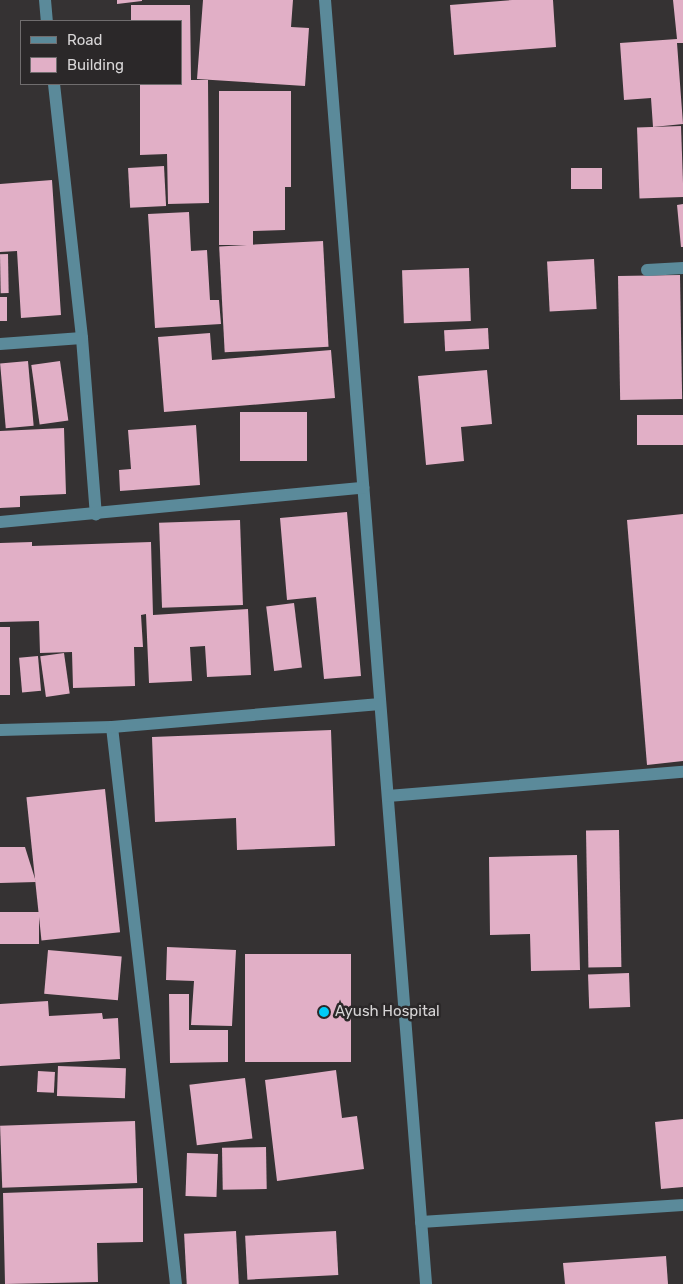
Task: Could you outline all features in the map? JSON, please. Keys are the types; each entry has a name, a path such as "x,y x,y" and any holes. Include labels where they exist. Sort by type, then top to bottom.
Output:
{"street":[{"path":"45,0 47,20"},
{"path":"325,0 426,1284"},
{"path":"54,85 82,338 96,514"},
{"path":"647,270 683,268"},
{"path":"0,344 82,338"},
{"path":"0,522 363,488"},
{"path":"0,730 112,727 380,704"},
{"path":"112,727 176,1284"},
{"path":"388,796 683,772"},
{"path":"421,1222 683,1205"}],"building":[{"path":"117,0 142,0 142,1 117,4"},
{"path":"203,0 293,0 291,27 309,28 305,86 197,79"},
{"path":"512,0 553,0 556,47 454,55 450,5"},
{"path":"673,0 683,0 683,43 677,43 683,124 653,127 651,98 624,100 620,43 677,39"},
{"path":"131,5 190,5 191,80 208,80 209,203 168,204 167,154 140,155 140,85 182,85 182,20 131,20"},
{"path":"219,91 291,91 291,187 285,187 285,230 253,231 253,245 219,245"},
{"path":"681,126 683,197 640,198 637,128"},
{"path":"164,166 166,206 130,208 128,168"},
{"path":"571,168 602,168 602,189 571,189"},
{"path":"52,180 61,315 21,318 17,251 0,252 0,184"},
{"path":"683,204 683,247 681,247 677,205"},
{"path":"189,212 191,251 207,250 210,300 219,300 221,324 155,328 148,214"},
{"path":"323,241 329,347 225,352 219,246"},
{"path":"0,254 8,254 9,293 1,293"},
{"path":"594,259 597,309 550,311 547,261"},
{"path":"469,268 471,321 404,323 402,270"},
{"path":"680,275 682,399 620,400 618,276"},
{"path":"0,297 7,297 7,321 0,321"},
{"path":"488,328 489,349 445,351 444,330"},
{"path":"210,333 212,360 331,350 335,398 164,412 158,337"},
{"path":"28,361 34,426 6,428 0,363"},
{"path":"60,361 68,420 40,424 31,365"},
{"path":"487,370 492,424 461,427 464,461 426,465 418,376"},
{"path":"240,412 307,412 307,461 240,461"},
{"path":"637,415 683,415 683,445 637,445"},
{"path":"196,425 200,485 120,491 119,470 131,469 128,430"},
{"path":"64,428 66,494 20,496 20,507 0,508 0,431"},
{"path":"347,512 361,676 324,679 316,597 287,600 280,518"},
{"path":"683,514 683,761 647,765 627,520"},
{"path":"240,520 243,605 162,608 159,523"},
{"path":"32,542 32,546 151,542 153,615 248,609 251,675 207,677 205,646 190,647 192,681 149,683 146,614 141,615 143,647 134,647 135,686 73,688 72,652 40,653 39,621 0,622 0,543"},
{"path":"294,603 302,668 274,671 266,606"},
{"path":"0,627 10,627 10,695 0,695"},
{"path":"64,653 70,694 46,697 40,656"},
{"path":"38,656 41,691 22,693 19,658"},
{"path":"331,730 335,846 237,850 236,818 155,822 152,737"},
{"path":"105,789 120,932 41,940 26,797"},
{"path":"619,830 621,967 588,968 586,831"},
{"path":"0,847 25,847 36,882 0,883"},
{"path":"577,855 580,970 531,971 530,934 490,935 489,857"},
{"path":"0,912 39,912 39,944 0,944"},
{"path":"167,947 236,950 232,1026 191,1025 194,981 166,980"},
{"path":"48,950 122,956 118,1000 44,994"},
{"path":"245,954 351,954 351,1062 245,1062"},
{"path":"629,973 630,1007 589,1008 588,974"},
{"path":"169,994 189,994 189,1030 228,1030 228,1062 170,1063"},
{"path":"48,1001 49,1016 102,1013 103,1019 118,1018 120,1059 0,1066 0,1004"},
{"path":"58,1066 126,1068 125,1098 57,1096"},
{"path":"336,1070 342,1118 357,1116 364,1169 277,1181 265,1080"},
{"path":"38,1071 55,1072 54,1093 37,1092"},
{"path":"245,1078 252,1139 197,1145 189,1085"},
{"path":"683,1119 683,1187 661,1189 655,1122"},
{"path":"135,1121 137,1183 2,1188 0,1126"},
{"path":"266,1147 267,1189 223,1190 222,1148"},
{"path":"187,1153 218,1154 216,1197 185,1196"},
{"path":"143,1188 143,1242 97,1243 98,1282 5,1284 3,1193"},
{"path":"236,1231 239,1284 187,1284 184,1234"},
{"path":"336,1231 338,1275 247,1280 245,1236"},
{"path":"666,1256 668,1284 565,1284 563,1263"}],"place":[{"name":"Ayush Hospital","path":"324,1012"}]}
